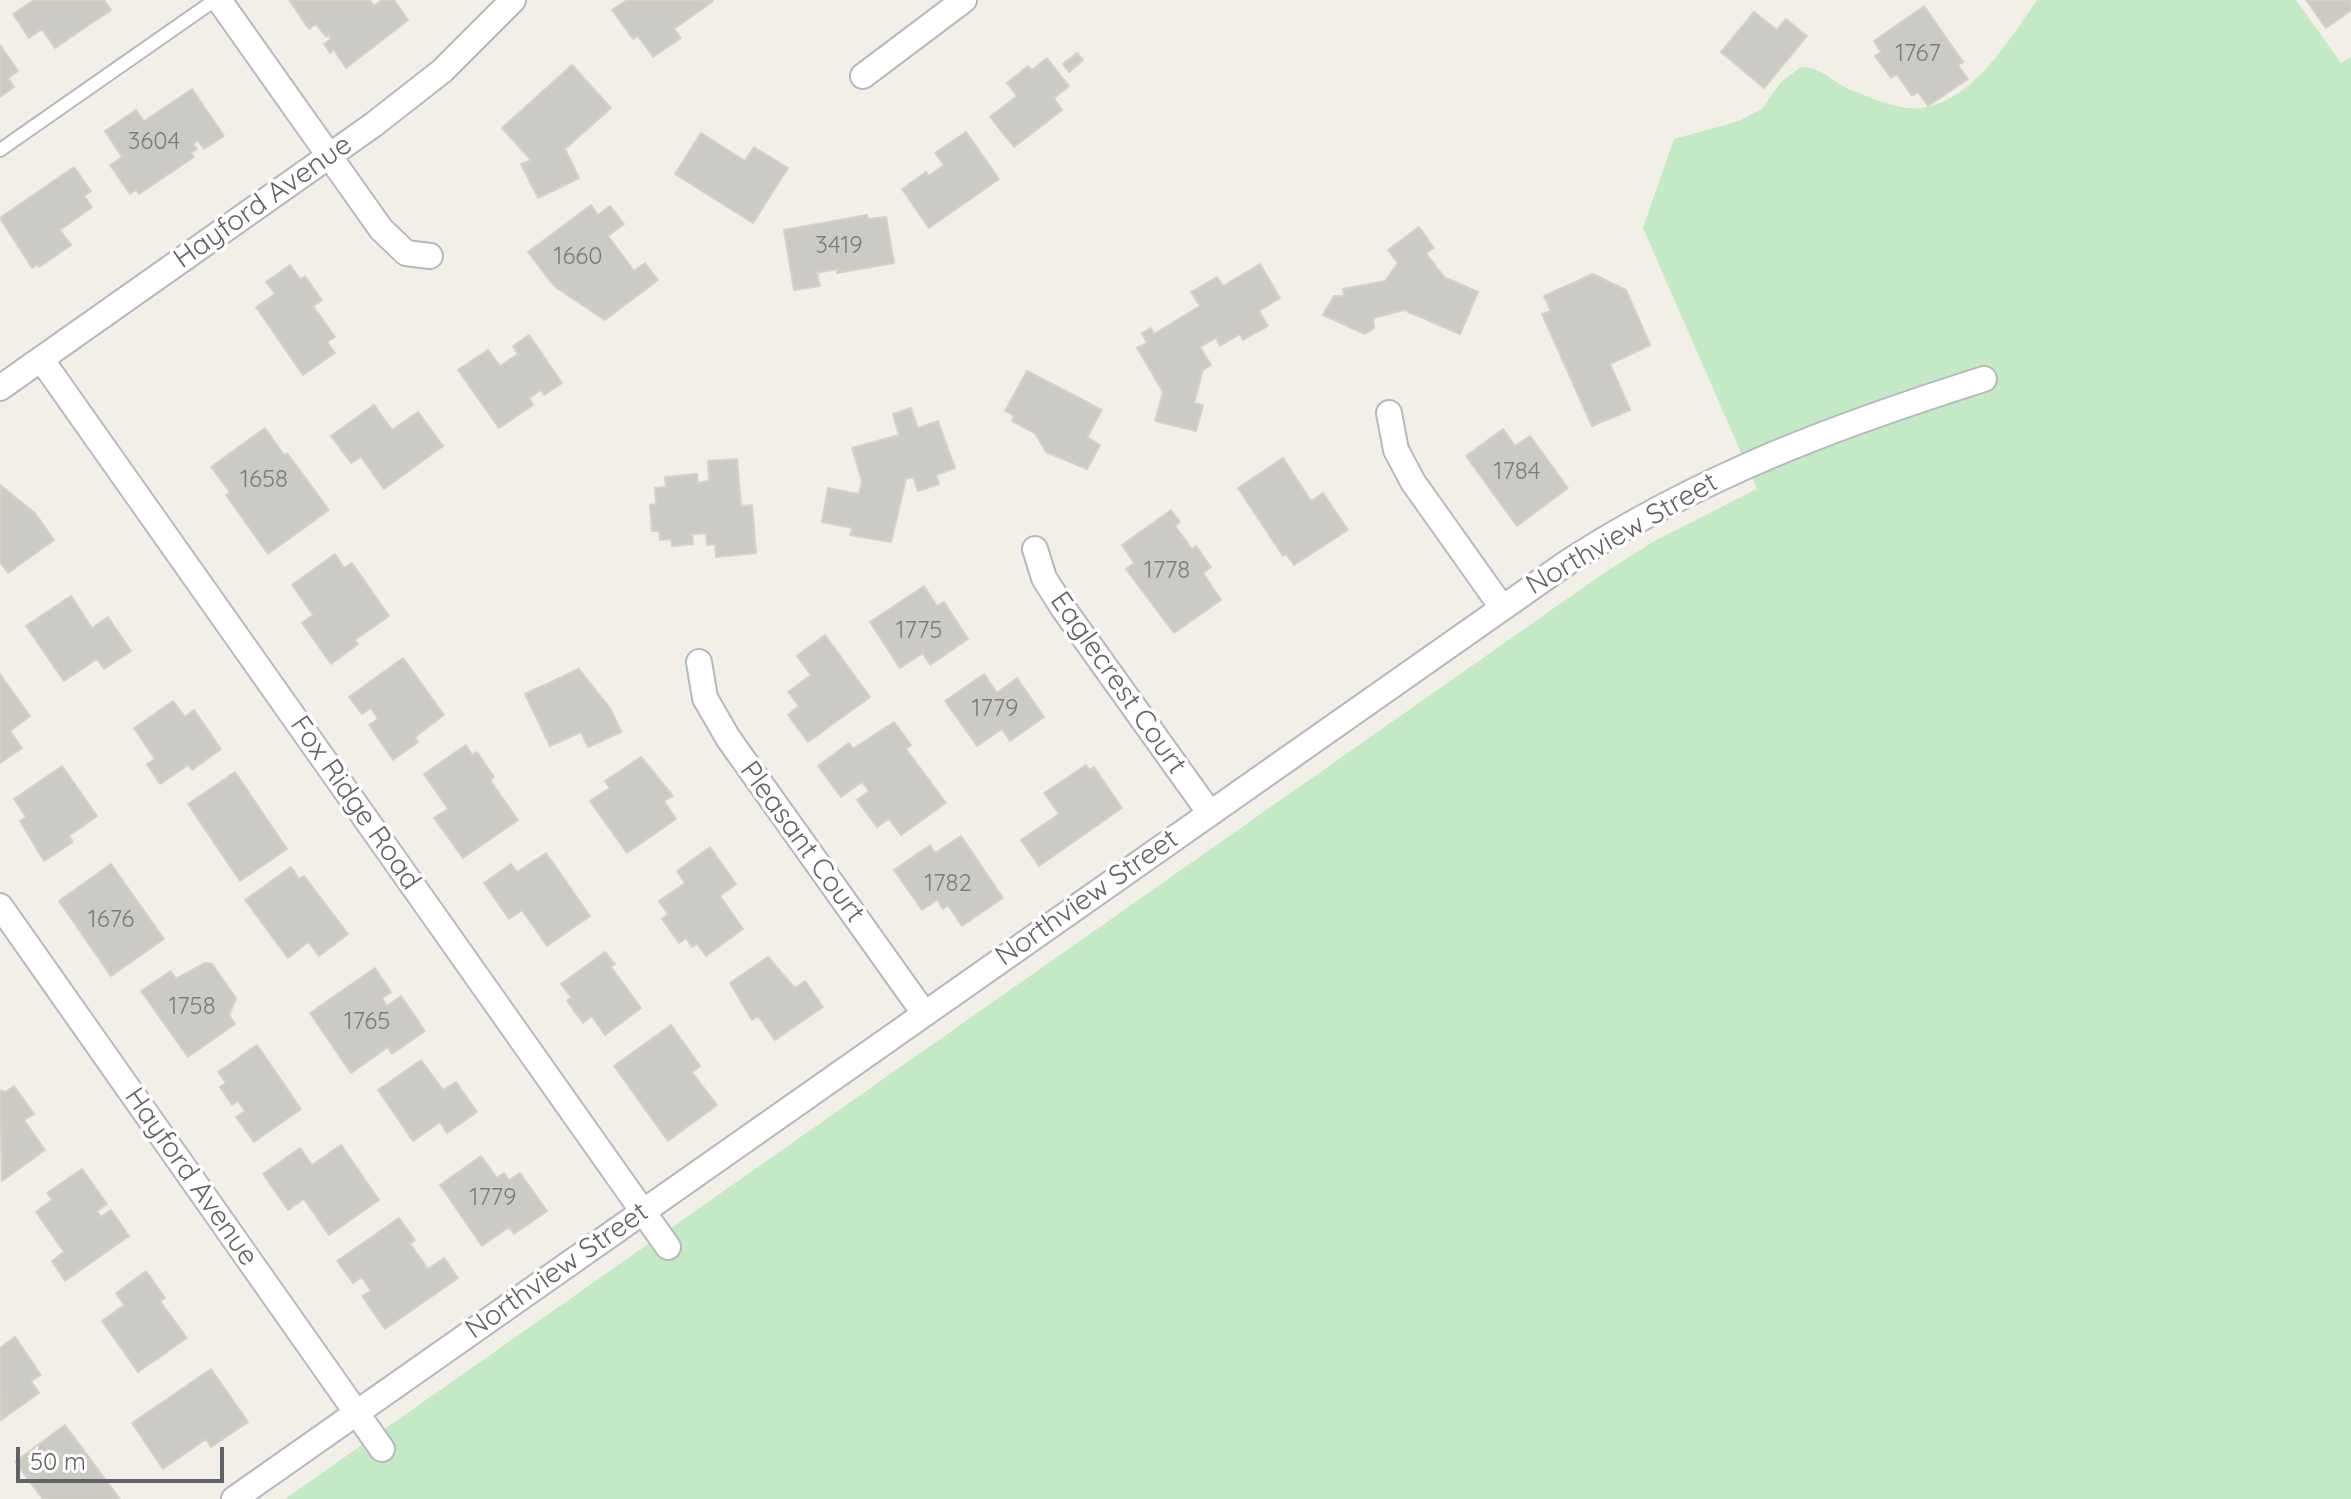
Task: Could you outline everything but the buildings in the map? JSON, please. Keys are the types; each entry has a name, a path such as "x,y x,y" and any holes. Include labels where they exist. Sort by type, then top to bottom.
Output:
{"street":[{"path":"217,0 381,229 406,253 430,256"},
{"name":"Hayford Avenue","path":"0,388 329,156 442,71 513,0"},
{"path":"863,76 964,0"},
{"name":"Fox Ridge Road","path":"41,359 668,1247"},
{"name":"Northview Street","path":"234,1499 1501,606 1614,532 1704,483 1850,422 1984,379"},
{"path":"1389,413 1396,450 1413,482 1501,606"},
{"name":"Eaglecrest Court","path":"1035,549 1044,578 1063,608 1209,812"},
{"name":"Pleasant Court","path":"699,662 705,698 728,738 924,1013"},
{"name":"Hayford Avenue","path":"0,906 382,1449"}],"lane":[{"path":"0,150 217,0"}],"green space":[{"path":"2037,0 2296,0 2341,63 2351,57 2351,1499 285,1499 1604,573 1656,540 1757,489 1643,228 1674,139 1739,121 1762,109 1780,83 1801,67 1816,70 1849,89 1896,106 1922,108 1941,103 1974,81 1988,66"}]}
